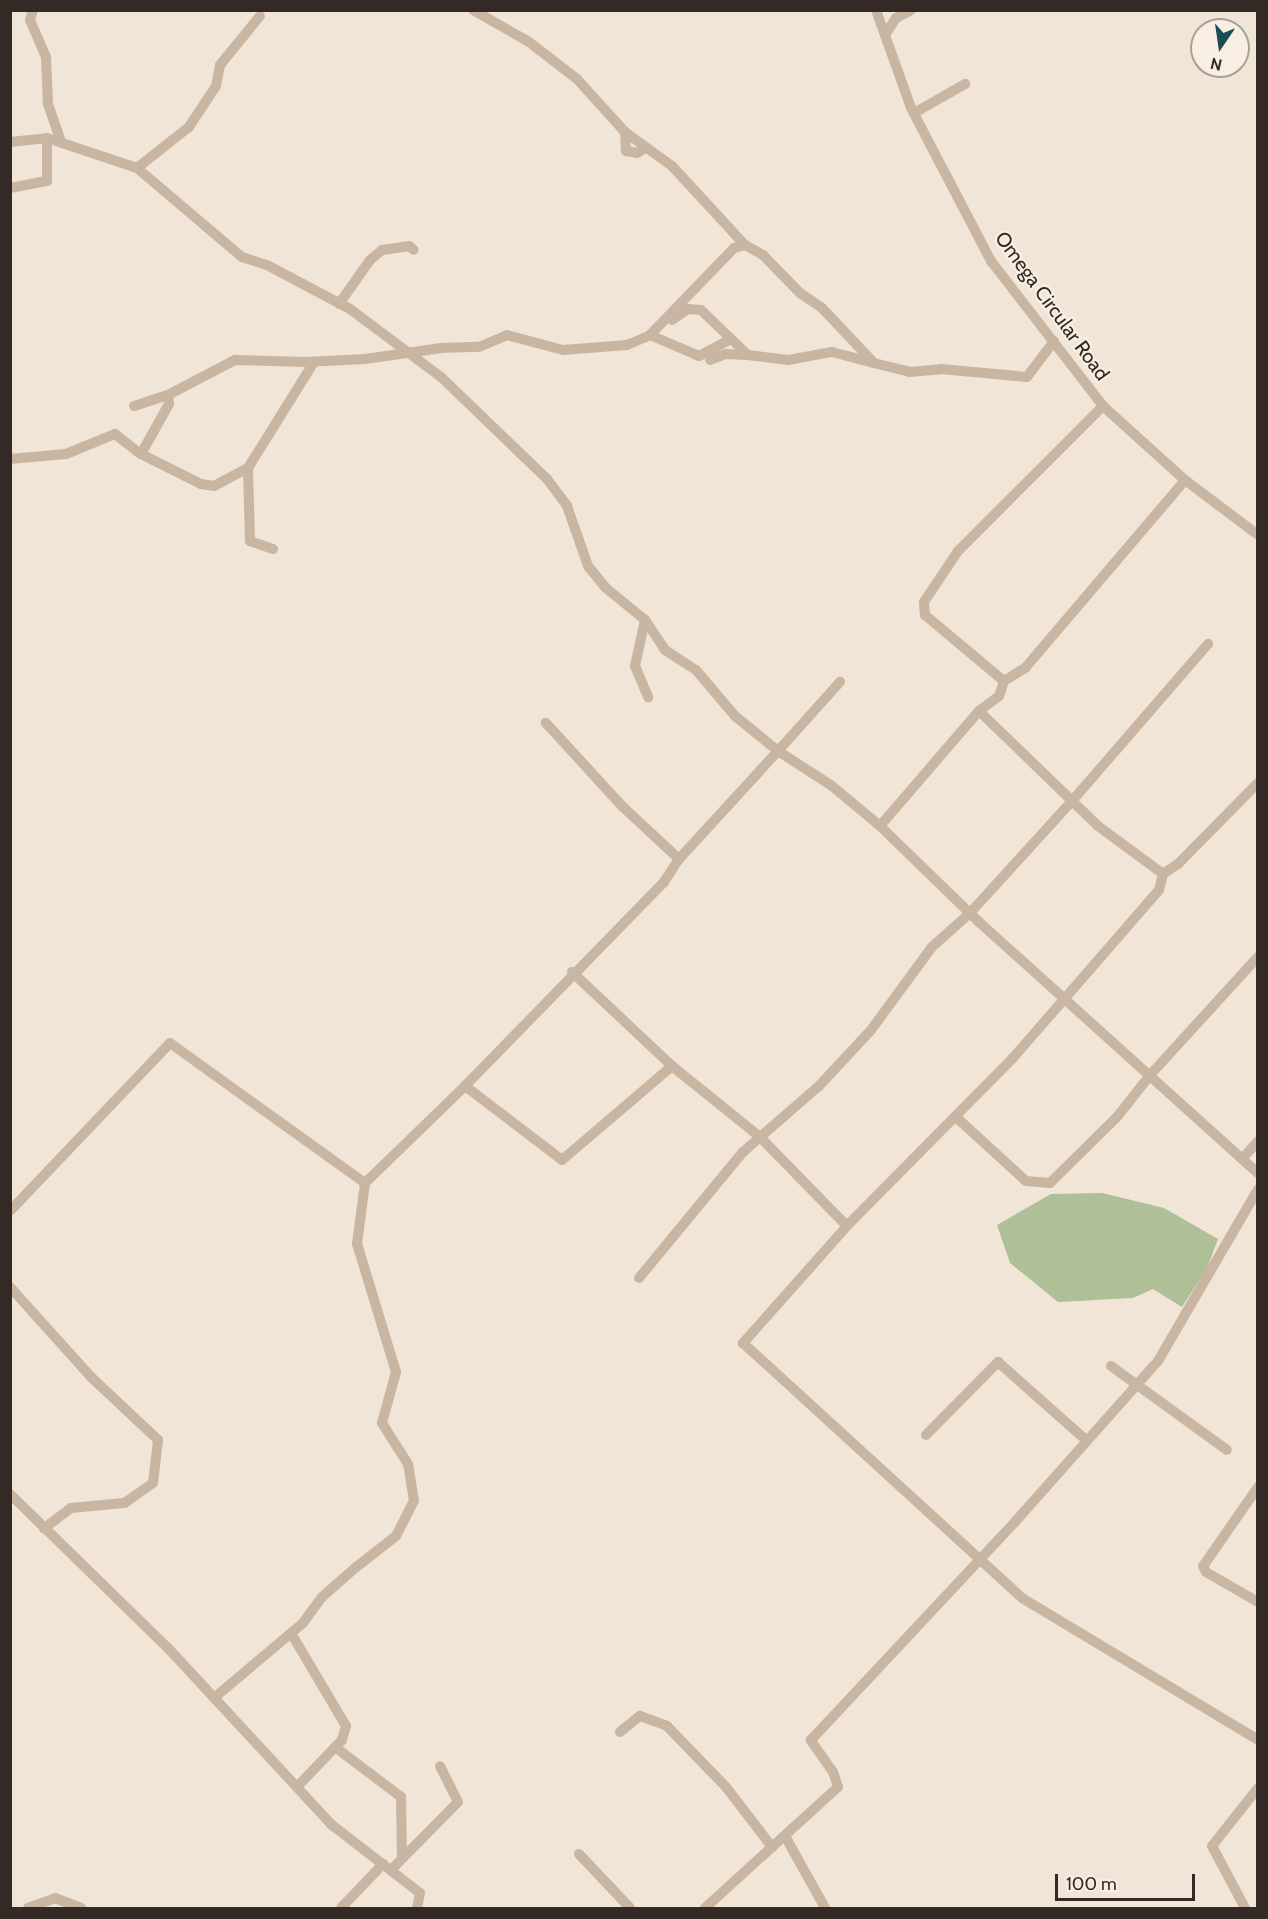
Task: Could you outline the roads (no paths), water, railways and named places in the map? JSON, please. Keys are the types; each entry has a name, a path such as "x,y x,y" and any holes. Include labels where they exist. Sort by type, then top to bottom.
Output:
{"street":[{"path":"33,10 30,20 46,57 48,104 61,141"},
{"path":"473,10 530,42 577,79 625,132 672,166 746,245 763,255 800,293 822,308 874,363"},
{"name":"Omega Circular Road","path":"876,10 914,113 991,261 1103,406 1185,480 1257,535"},
{"path":"885,35 896,18 911,10"},
{"path":"137,168 189,127 216,86 220,65 260,16"},
{"path":"914,113 965,84"},
{"path":"10,188 46,181 46,138"},
{"path":"10,142 46,138 61,141 137,168 170,192 242,257 267,265 339,304 441,377 547,479 567,506 588,566 630,611 645,620 665,650 696,670 735,716 778,751 832,786 880,826 970,913 1151,1074 1257,1173"},
{"path":"134,406 168,395 235,360 314,362 408,354 479,347 507,335 575,350 627,345 650,335 734,248 746,245"},
{"path":"339,304 370,260 382,250 409,246 414,250"},
{"path":"663,324 688,309 696,309 748,355"},
{"path":"650,335 710,361 726,354 788,360 832,352 909,372 940,369 1027,377 1054,341"},
{"path":"699,356 731,339"},
{"path":"10,459 66,454 108,434 115,435 141,454 188,480 214,486 248,468 314,362"},
{"path":"141,454 169,404 168,395"},
{"path":"1004,681 925,615 924,602 958,551 1103,406"},
{"path":"248,468 250,541 273,549"},
{"path":"880,826 979,711 999,696 1004,681 1026,667 1185,480"},
{"path":"645,620 635,666 648,697"},
{"path":"639,1278 726,1170 819,1086 871,1030 932,947 970,913 1072,801 1208,644"},
{"path":"214,1698 291,1633 322,1597 396,1536 414,1501 408,1464 382,1423 396,1372 357,1244 366,1183 465,1086 572,972 664,882 679,859 840,682"},
{"path":"979,711 1072,801 1163,874"},
{"path":"546,723 621,806 679,859"},
{"path":"1257,783 1178,864 1163,874 1159,890 1062,997 1013,1058 957,1118 847,1226 743,1343 978,1561 1022,1598 1257,1740"},
{"path":"957,1118 1026,1181 1050,1183 1117,1117 1151,1074 1257,957"},
{"path":"572,972 672,1066 760,1137 847,1226"},
{"path":"10,1211 170,1043 366,1183"},
{"path":"465,1086 562,1160 672,1066"},
{"path":"1242,1159 1257,1141"},
{"path":"705,1908 838,1787 833,1772 811,1740 978,1561 1158,1361 1257,1189"},
{"path":"10,1287 91,1377 158,1440 153,1483 124,1503 71,1508 44,1528"},
{"path":"927,1435 998,1362 1086,1440"},
{"path":"1111,1366 1135,1386 1227,1450"},
{"path":"1257,1487 1203,1566 1206,1572 1257,1602"},
{"path":"10,1494 214,1698 332,1825 420,1893 417,1908"},
{"path":"291,1633 346,1726 342,1740 297,1787"},
{"path":"620,1732 640,1716 667,1726 726,1787 772,1847"},
{"path":"335,1748 401,1797 402,1858"},
{"path":"342,1908 387,1867 402,1858 458,1802 440,1766"},
{"path":"1241,1907 1212,1846 1257,1788"},
{"path":"784,1836 825,1908"},
{"path":"579,1854 630,1908"},
{"path":"28,1908 55,1898 81,1908"}]}
